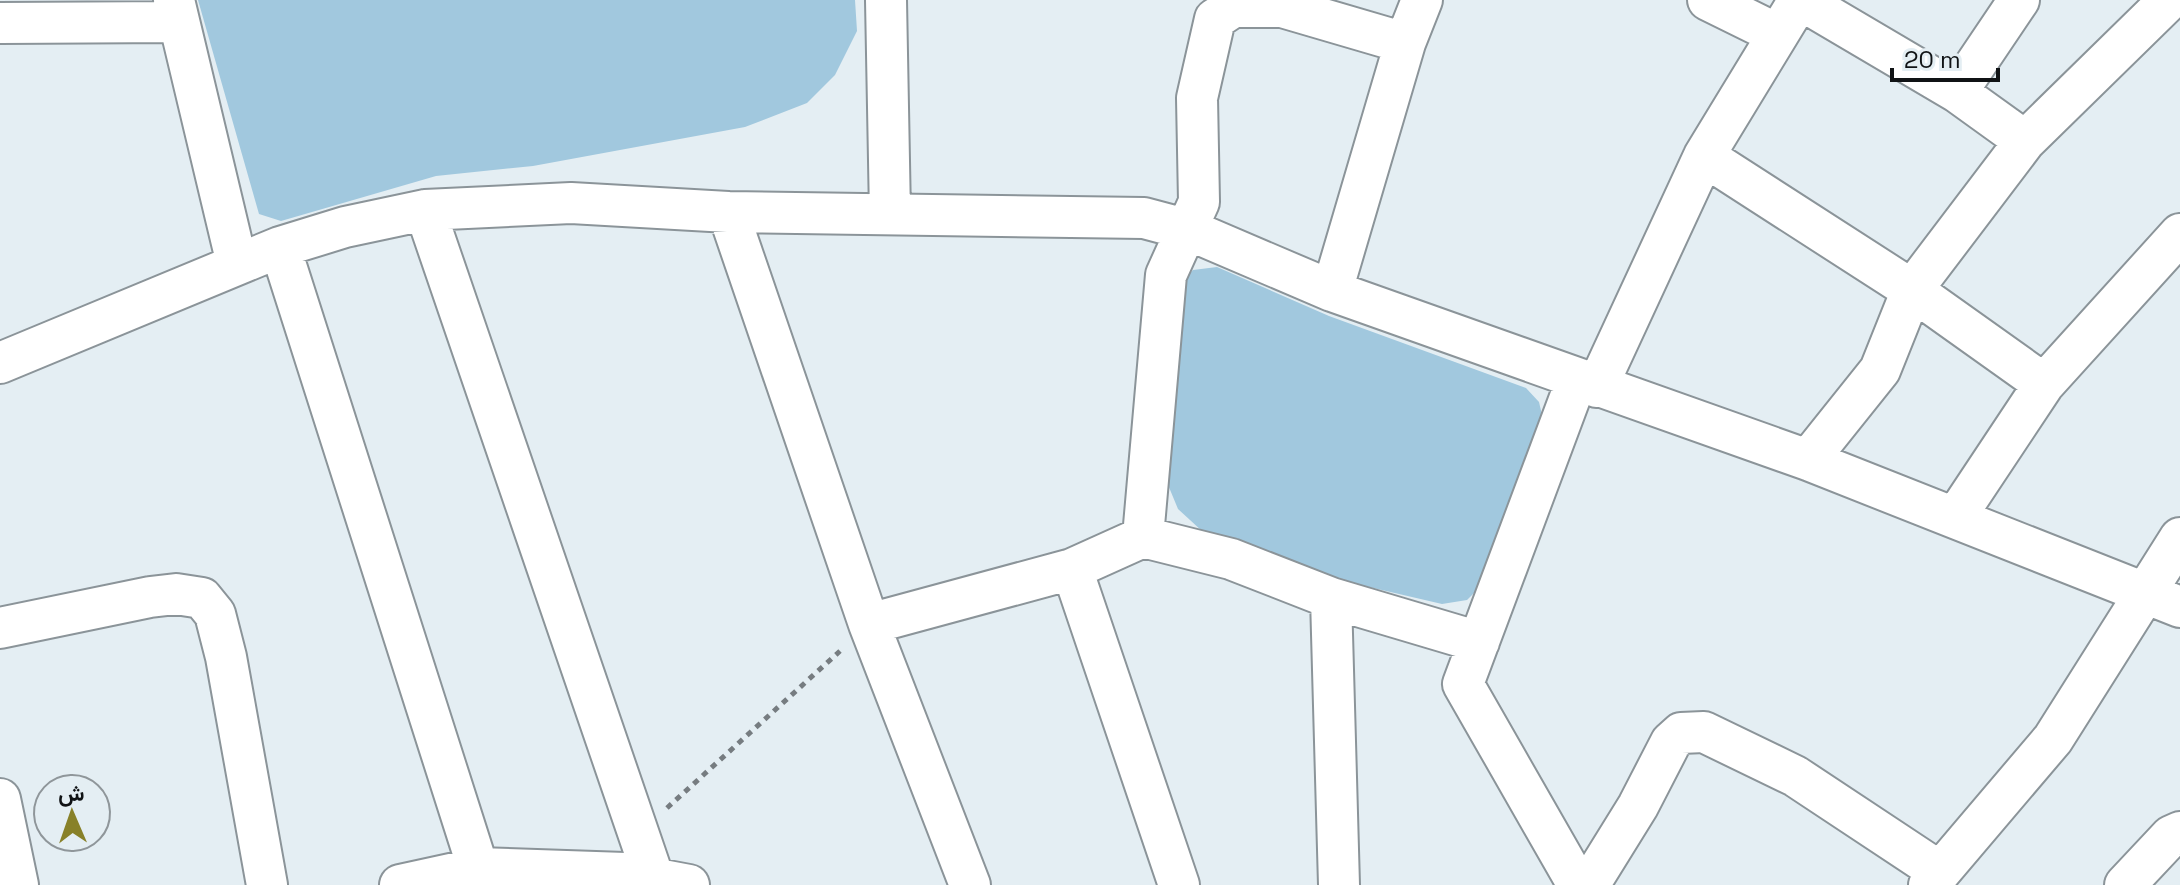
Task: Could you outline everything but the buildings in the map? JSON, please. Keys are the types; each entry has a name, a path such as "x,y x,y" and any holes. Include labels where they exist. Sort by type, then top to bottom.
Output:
{"street":[{"path":"886,0 890,214"},
{"path":"1332,291 1405,43 1422,0"},
{"path":"1708,0 1777,34"},
{"path":"1578,885 1463,684 1587,383 1704,156 1777,34 1800,0 1957,92 2025,141"},
{"path":"1957,92 2019,0"},
{"path":"1808,460 1880,370 1912,290 2025,141 2169,0"},
{"path":"1143,537 1166,275 1189,230 1199,202 1197,98 1215,19 1230,4 1283,4 1405,43"},
{"path":"0,23 175,11 237,264"},
{"path":"1704,156 1912,290 2044,384"},
{"path":"0,363 280,247 345,227 425,210 571,203 728,212 1144,218 1189,230 1332,291 1808,460 2164,600"},
{"path":"425,210 639,833 672,882"},
{"path":"728,212 869,624 970,885"},
{"path":"1955,518 2044,384 2180,234"},
{"path":"280,247 478,868"},
{"path":"869,624 1072,569 1143,537 1231,559 1331,598 1479,642"},
{"path":"1589,885 1638,806 1671,742 1681,733 1704,732 1795,776 1934,878 2053,739 2164,600 2180,538"},
{"path":"1072,569 1179,885"},
{"path":"0,628 150,597 176,594 202,598 215,614 226,657 267,885"},
{"path":"1331,598 1339,885"},
{"path":"0,799 18,885"},
{"path":"2125,885 2171,836 2180,832"},
{"path":"400,885 478,868 625,873 672,882"}],"path":[{"path":"639,833 869,624"}],"shaded area":[{"path":"198,0 855,0 857,31 835,75 807,103 745,127 533,166 436,176 281,221 259,214"},
{"path":"1217,267 1329,316 1526,388 1539,402 1542,415 1478,589 1467,600 1442,604 1339,580 1202,531 1178,509 1166,480 1183,280 1193,270"}]}
